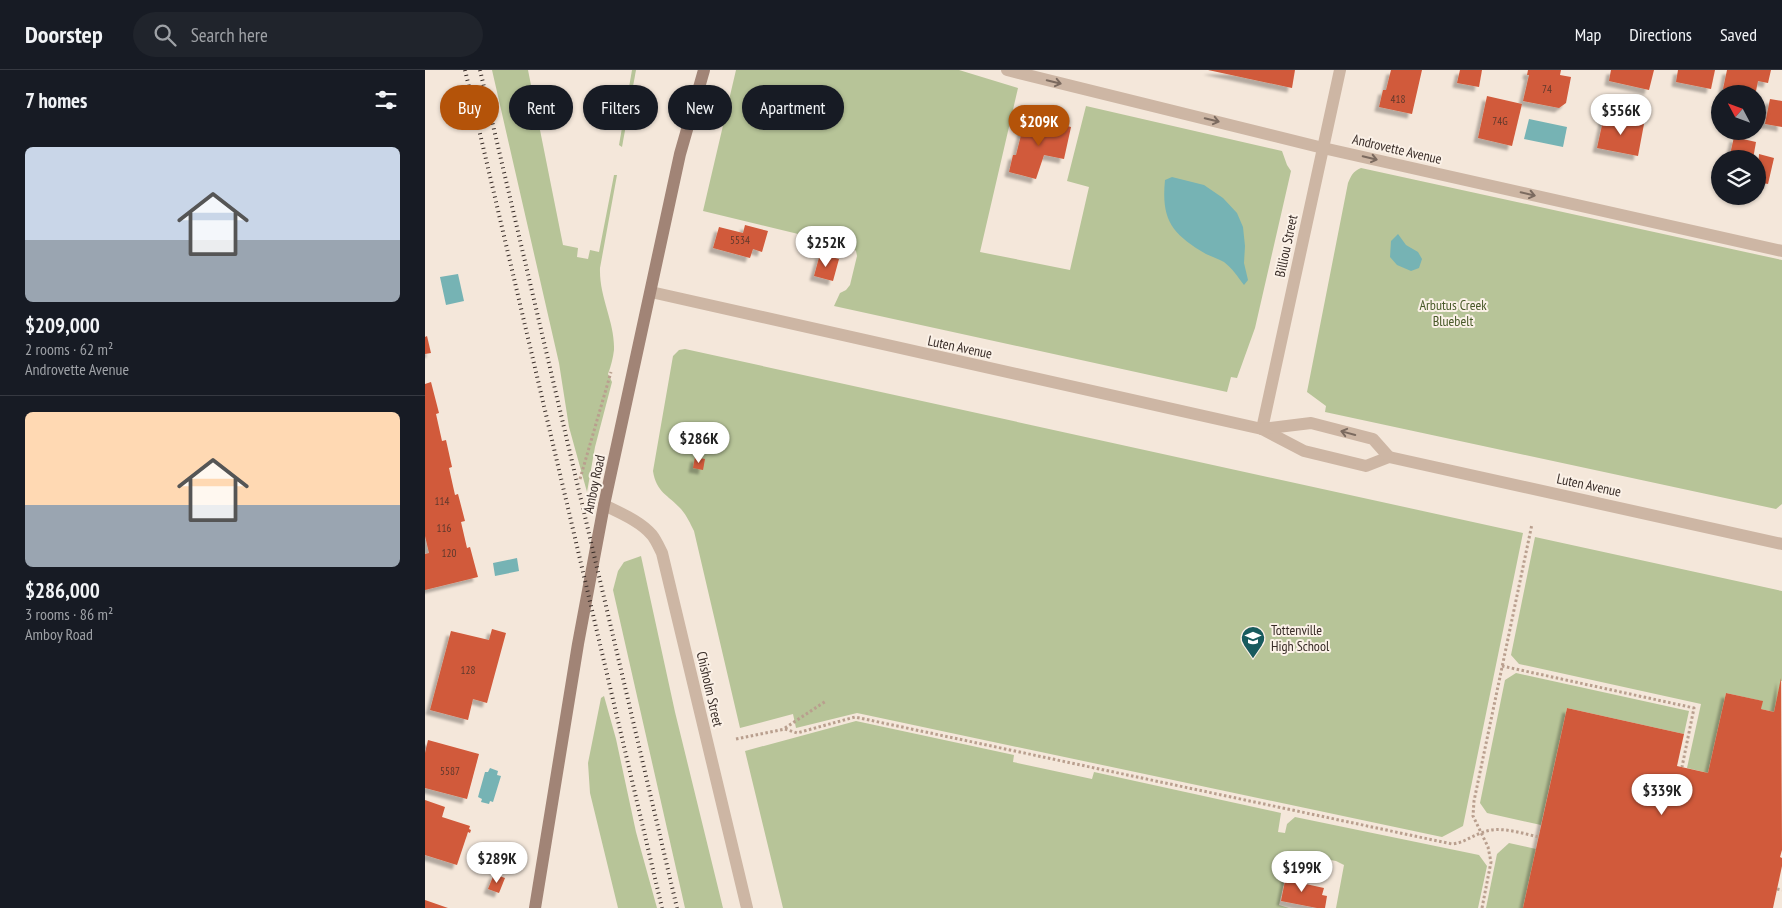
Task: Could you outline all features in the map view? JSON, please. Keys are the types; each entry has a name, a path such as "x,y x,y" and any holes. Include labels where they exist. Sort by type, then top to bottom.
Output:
{"main road":[{"name":"Amboy Road","path":"535,908 578,644 604,505 680,154 703,70"}],"street":[{"name":"Androvette Avenue","path":"1007,70 1323,148 1782,251"},
{"name":"Billiou Street","path":"1262,429 1340,70"},
{"name":"Luten Avenue","path":"651,292 1262,429 1304,451 1366,466 1389,457 1782,544"},
{"name":"Luten Avenue","path":"1262,429 1311,423 1373,439 1389,457"},
{"name":"Chisholm Street","path":"604,505 644,528 653,536 662,553 747,908"}],"path":[{"path":"580,478 611,372"},
{"path":"1482,908 1491,862 1488,847 1473,816 1474,801 1532,524"},
{"path":"1502,666 1694,708 1682,767"},
{"path":"736,739 785,729 827,701"},
{"path":"785,729 797,733 855,717 1452,844 1461,843 1481,833 1493,830 1506,830 1539,837"},
{"path":"1777,890 1782,890"}],"green space":[{"path":"492,70 528,70 531,85 509,85 509,130 540,130 563,245 578,248 577,257 588,259 590,250 599,252 614,175 617,175 600,268 600,279 614,340 614,353 608,374 612,382 595,447 587,492 569,427 559,363 499,101 499,85 495,85"},
{"path":"632,70 636,70 633,85 629,85"},
{"path":"736,70 959,70 1018,88 980,252 1070,270 1089,187 1067,181 1086,106 1282,151 1291,171 1255,328 1237,378 1231,377 1227,392 834,306 840,293 850,285 857,256 856,251 852,247 703,211 722,130 732,130 732,87"},
{"path":"622,130 625,130 622,147 619,145"},
{"name":"Arbutus Creek Bluebelt","path":"1361,168 1782,260 1782,504 1776,509 1325,412 1326,406 1307,392 1348,183 1354,172"},
{"path":"685,349 1523,533 1463,826 1442,837 857,713 796,728 793,714 740,728 694,531 681,509 660,489 653,471 673,356 679,350"},
{"path":"1535,537 1782,591 1782,681 1774,712 1761,709 1762,701 1726,693 1708,773 1687,768 1701,704 1519,664 1511,655"},
{"path":"641,556 675,712 723,908 685,908 613,590 618,571 624,562"},
{"path":"1516,673 1689,711 1684,734 1567,708 1541,825 1487,813 1480,803 1505,680"},
{"path":"604,696 616,739 636,832 657,908 618,908 590,793 588,763 601,698"},
{"path":"856,721 1014,755 1013,762 1092,779 1094,772 1281,813 1278,832 1285,833 1287,824 1295,817 1479,855 1487,866 1478,908 1336,908 1344,865 1336,861 1291,853 1279,905 1289,908 783,908 745,751"},
{"path":"1509,843 1536,849 1523,908 1486,908 1497,854"}],"water":[{"path":"1529,119 1567,127 1563,147 1524,139"},
{"path":"1172,177 1204,185 1223,198 1237,213 1243,227 1245,246 1244,263 1248,280 1244,285 1227,264 1194,247 1171,224 1167,216 1164,194 1165,180"},
{"path":"1398,234 1406,245 1418,252 1422,259 1419,268 1411,271 1397,265 1390,257 1391,241"},
{"path":"458,274 464,301 446,305 440,277"},
{"path":"517,558 519,571 495,576 493,563"},
{"path":"490,768 498,771 497,775 501,776 493,802 490,801 489,804 481,802 482,799 478,797 485,772 488,772"}],"building":[{"path":"1208,70 1295,70 1292,88"},
{"path":"1391,70 1422,70 1412,114 1379,107"},
{"path":"1460,70 1482,70 1479,87 1457,83"},
{"path":"1528,70 1561,70 1560,75 1571,77 1566,103 1559,108 1523,101 1529,75 1527,75"},
{"path":"1611,70 1654,70 1649,90 1609,81"},
{"path":"1678,70 1715,70 1711,89 1676,82"},
{"path":"1727,70 1771,70 1768,83 1758,81 1757,85 1724,85"},
{"path":"1487,96 1522,104 1512,146 1478,138"},
{"path":"1770,99 1782,101 1782,127 1766,124"},
{"path":"1604,116 1644,124 1638,156 1597,148"},
{"path":"1025,119 1050,125 1050,122 1071,127 1064,159 1044,155 1036,179 1009,172 1013,155 1016,155"},
{"path":"1733,140 1756,142 1755,150 1731,150"},
{"path":"1766,156 1774,158 1768,184 1766,184"},
{"path":"745,225 768,231 762,252 753,249 750,258 713,248 719,227 743,233"},
{"path":"820,254 839,259 833,281 814,276"},
{"path":"427,336 431,353 425,354 425,337"},
{"path":"431,382 439,413 436,414 442,441 446,440 452,467 449,468 455,495 458,494 465,521 461,522 467,548 470,547 478,577 425,590 425,554 429,553 425,536 425,384"},
{"path":"695,457 705,459 703,470 693,468"},
{"path":"492,629 506,633 487,703 473,699 468,720 430,710 451,631 489,640"},
{"path":"1781,678 1782,850 1780,857 1782,858 1782,866 1773,908 1523,908 1567,708 1684,734 1677,766 1708,773 1726,693 1763,701 1761,709 1774,712"},
{"path":"428,740 479,754 467,799 425,788 425,753"},
{"path":"425,800 445,807 442,817 470,826 470,833 468,832 457,865 425,855"},
{"path":"1288,866 1295,867 1292,881 1324,888 1322,895 1327,896 1325,908 1281,901"},
{"path":"494,874 505,878 499,893 488,889"},
{"path":"425,900 448,908 425,908"}],"railway":[{"path":"465,70 662,908"},
{"path":"480,70 677,908"}],"place":[{"name":"Tottenville High School","path":"1253,659"}]}
